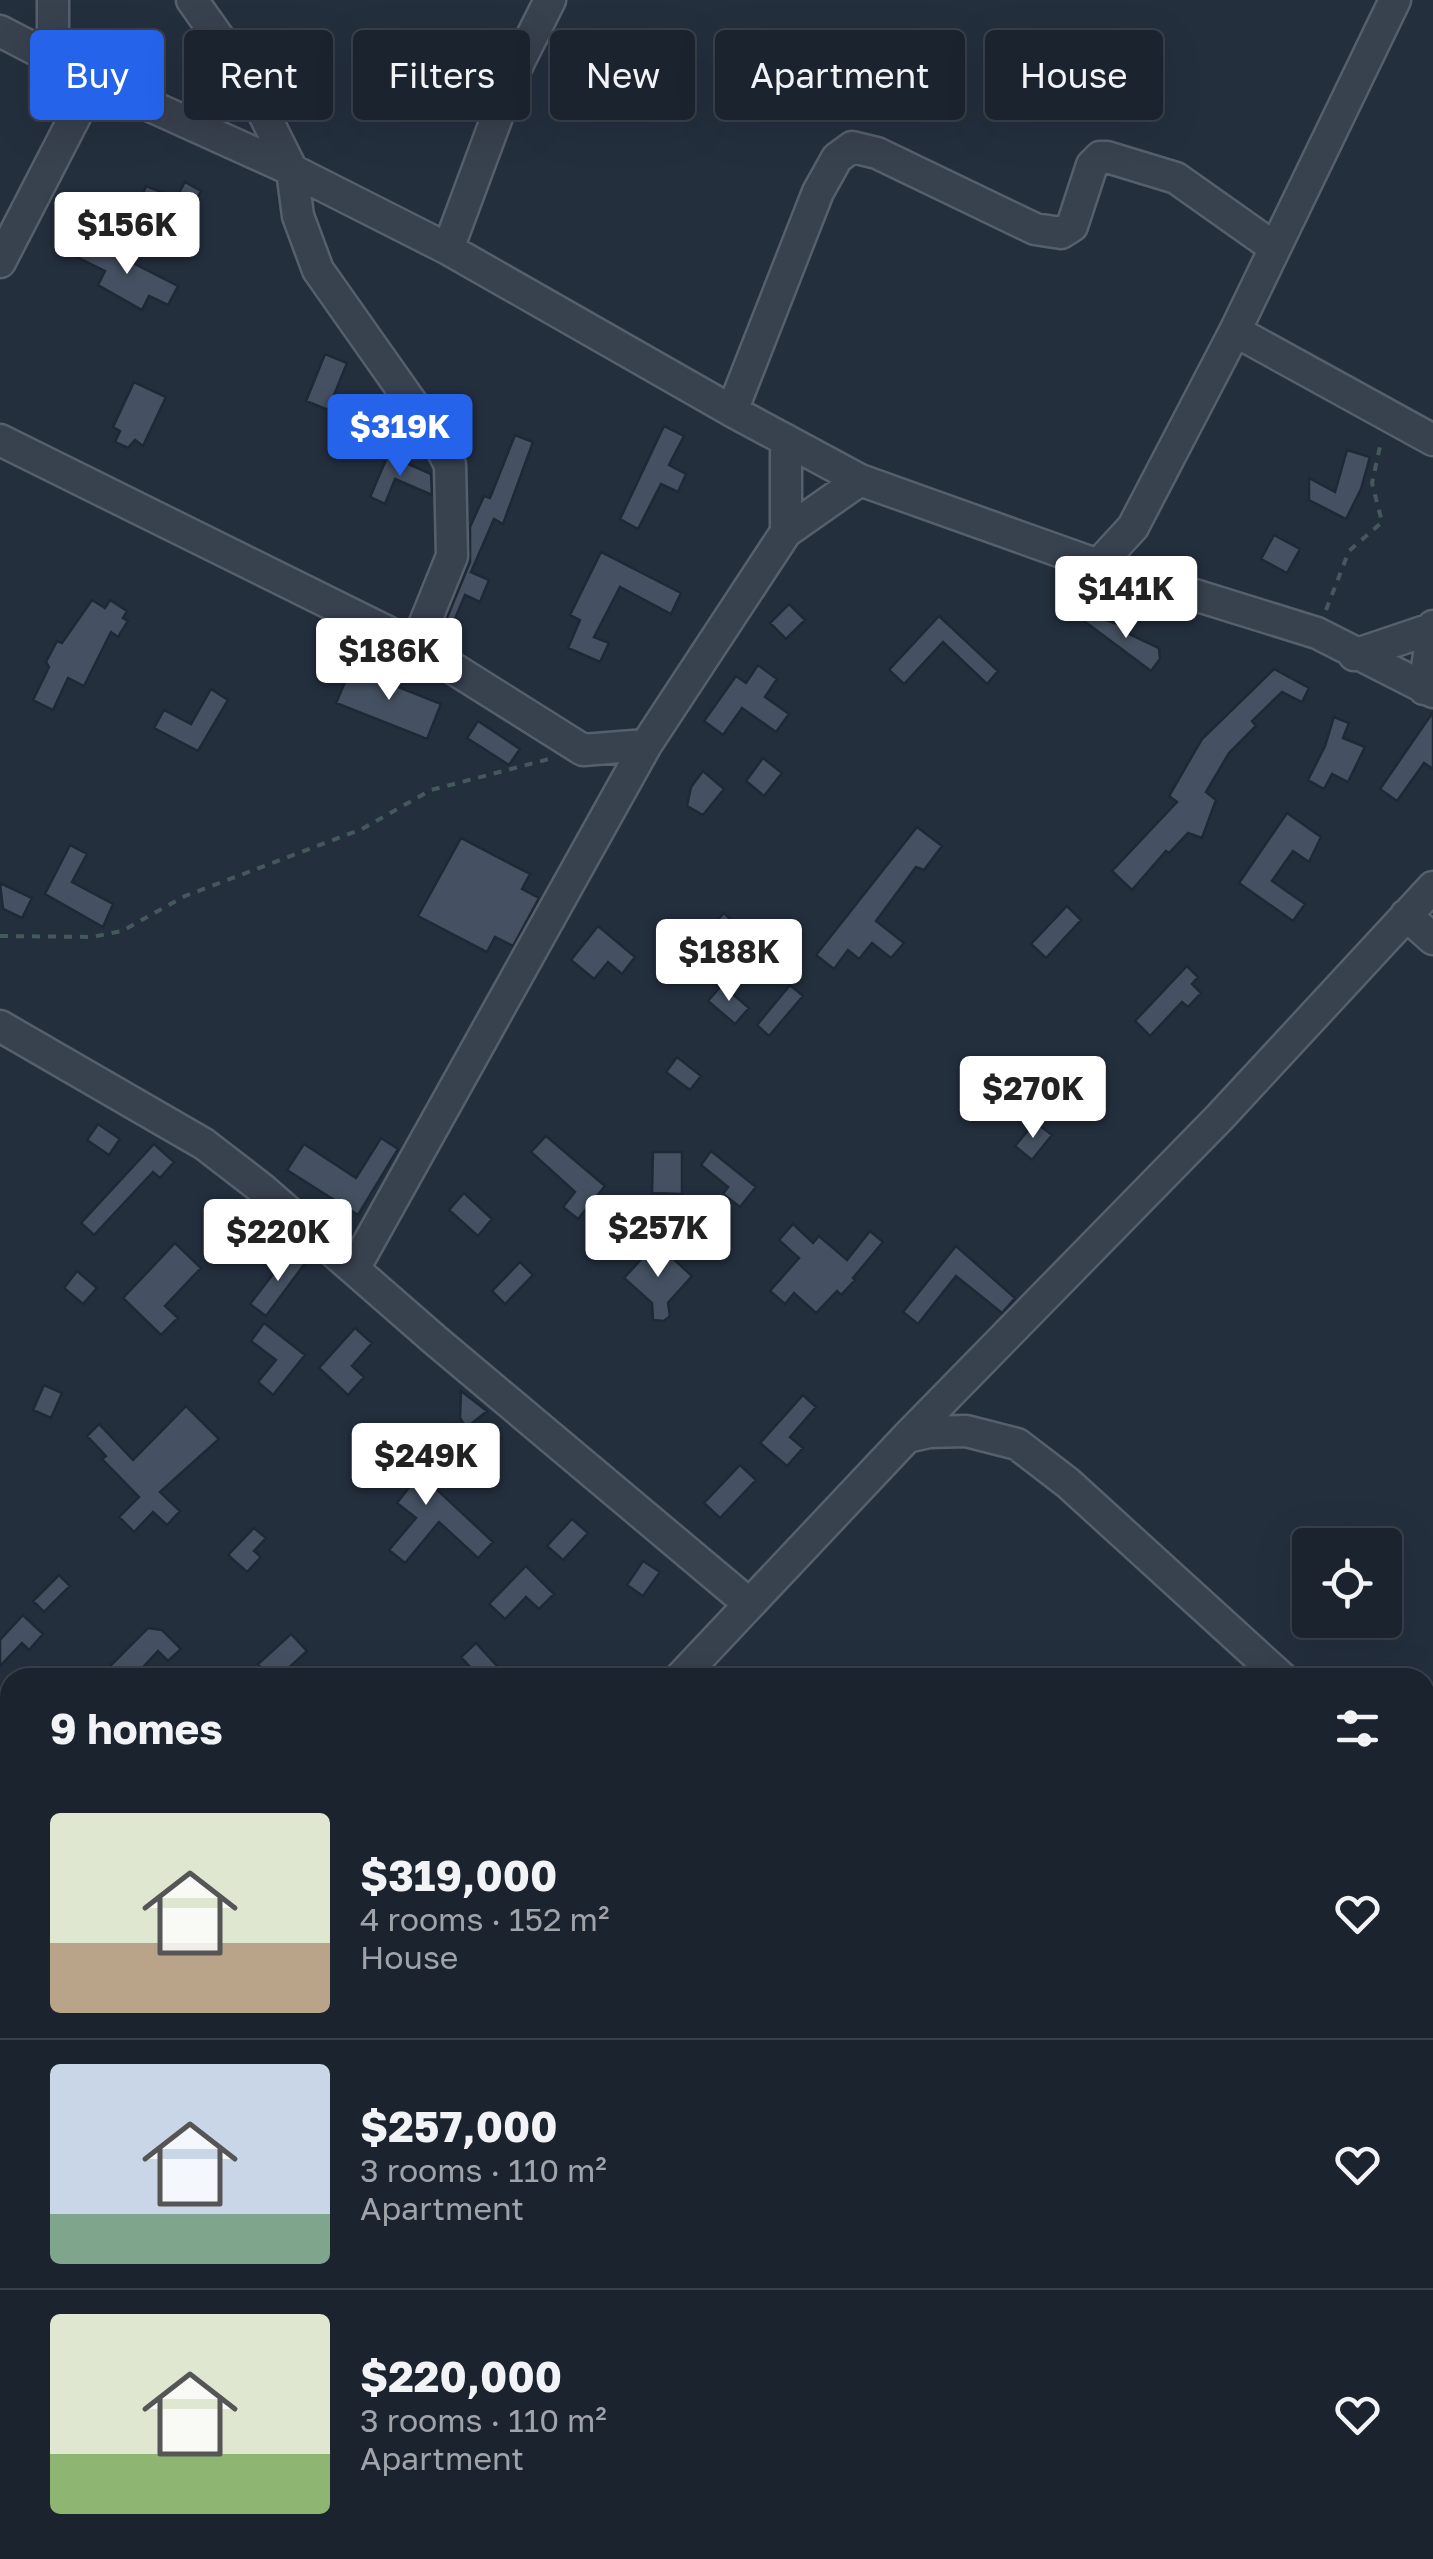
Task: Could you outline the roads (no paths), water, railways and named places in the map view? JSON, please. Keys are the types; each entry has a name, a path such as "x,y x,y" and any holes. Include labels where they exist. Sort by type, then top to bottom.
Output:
{"street":[{"path":"53,0 53,30"},
{"path":"192,0 243,72 292,170 298,216 318,270 434,436 450,465 452,556 420,636 424,650"},
{"path":"448,249 513,74 550,0"},
{"path":"1098,564 1133,527 1235,331 1395,0"},
{"path":"0,31 30,46"},
{"path":"164,112 292,170 448,249 860,480 1138,578 1316,633 1354,655 1429,691 1432,628 1354,655"},
{"path":"0,262 74,120"},
{"path":"732,411 818,192 837,158 852,148 877,153 1035,229 1061,233 1072,226 1092,165 1100,157 1107,157 1176,178 1275,248"},
{"path":"1235,331 1433,440"},
{"path":"0,440 424,650 583,750 622,788"},
{"path":"786,440 786,532"},
{"path":"355,1267 646,745 786,532 860,480"},
{"path":"1133,527 1138,578"},
{"path":"583,750 646,745"},
{"path":"689,1668 1220,1118 1433,888"},
{"path":"1406,915 1433,939"},
{"path":"0,1026 204,1144 355,1267 435,1340 748,1603"},
{"path":"907,1438 929,1432 966,1431 1017,1444 1082,1496 1271,1668"}]}
